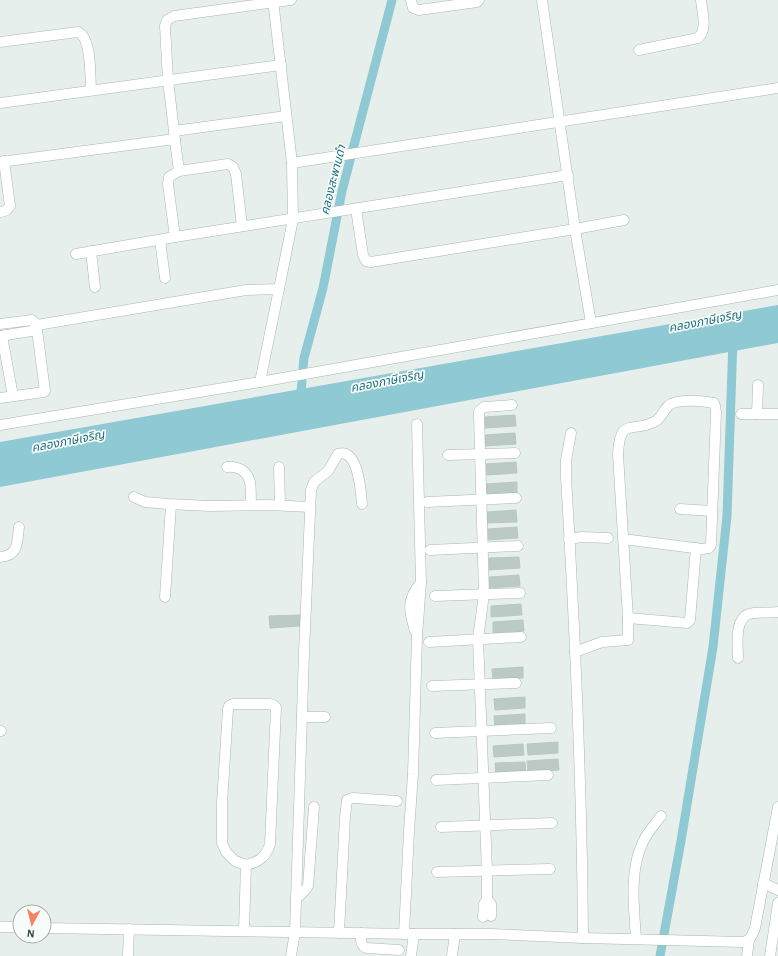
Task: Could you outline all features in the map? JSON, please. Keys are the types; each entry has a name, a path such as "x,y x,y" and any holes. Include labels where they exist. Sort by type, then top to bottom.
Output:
{"street":[{"path":"179,171 168,80 165,34 167,20 174,16 273,1 291,0"},
{"path":"411,0 413,8 419,10 477,2 478,0"},
{"path":"542,0 575,229 591,323"},
{"path":"639,50 698,38 703,34 704,25 701,0"},
{"path":"260,382 293,219 292,163 273,1"},
{"path":"0,42 78,32 82,34 88,44 91,90"},
{"path":"0,103 281,64"},
{"path":"292,163 778,88"},
{"path":"0,212 4,212 10,206 2,161 174,135 286,116"},
{"path":"175,237 168,184 169,177 179,171 228,164 233,167 236,174 242,226"},
{"path":"76,254 242,226 568,175"},
{"path":"356,209 362,255 366,261 371,262 624,220"},
{"path":"160,240 165,278"},
{"path":"91,251 95,287"},
{"path":"13,396 1,336 37,327 246,290 279,289"},
{"path":"0,425 260,382 778,290"},
{"path":"0,324 32,320 37,327 45,390 44,392 0,398"},
{"path":"757,414 758,385"},
{"path":"575,652 602,642 628,640 618,454 619,443 624,430 654,423 672,403 693,401 714,403 715,467 711,546 706,549 623,539"},
{"path":"487,924 491,904 487,900 478,639 484,594 479,411 484,407 512,405"},
{"path":"741,414 778,414"},
{"path":"404,934 413,774 417,637 421,582 417,424"},
{"path":"571,433 566,460 566,477 575,652 583,938"},
{"path":"291,956 295,932 311,490 314,482 328,471 338,454 341,453 350,455 356,467 361,488 362,504"},
{"path":"448,455 515,453"},
{"path":"227,467 238,468 246,472 249,477 251,505"},
{"path":"279,467 280,505"},
{"path":"134,497 145,502 171,505 280,505 310,507"},
{"path":"427,502 516,498"},
{"path":"165,596 171,505"},
{"path":"680,509 712,512"},
{"path":"0,557 10,555 14,551 18,540 18,527"},
{"path":"569,539 587,537 608,538"},
{"path":"430,550 518,546"},
{"path":"628,618 689,622 696,548"},
{"path":"435,596 520,593"},
{"path":"738,658 738,632 743,618 749,614 778,612"},
{"path":"429,642 521,637"},
{"path":"432,686 516,683"},
{"path":"233,704 270,704 276,708 270,844 268,852 264,857 258,862 246,865 236,861 226,852 222,843 222,803 228,709 229,706 233,704"},
{"path":"302,717 325,717"},
{"path":"435,733 551,728"},
{"path":"436,780 548,775"},
{"path":"339,933 347,800 353,798 397,801"},
{"path":"296,899 308,886 314,807"},
{"path":"747,956 749,940 755,928 763,884 773,858 778,807"},
{"path":"636,939 634,893 638,854 644,841 661,816"},
{"path":"441,827 485,824 552,823"},
{"path":"244,930 246,865"},
{"path":"437,872 550,869"},
{"path":"763,884 778,890"},
{"path":"770,956 778,906"},
{"path":"52,928 455,934 487,924 583,938 743,942 749,940"},
{"path":"0,927 12,927"},
{"path":"128,956 129,929"},
{"path":"361,933 363,947 399,950"},
{"path":"411,956 414,934"},
{"path":"452,956 455,934"}],"water":[{"name":"คลองภาษีเจริญ","path":"778,305 778,343 0,487 0,442"}],"building":[{"path":"515,415 516,426 485,428 485,417"},
{"path":"515,433 516,444 485,446 485,435"},
{"path":"516,462 517,473 487,475 486,464"},
{"path":"517,482 517,493 487,495 486,484"},
{"path":"516,510 517,522 486,523 486,512"},
{"path":"517,527 518,538 487,540 487,529"},
{"path":"519,557 520,568 489,570 489,558"},
{"path":"519,575 520,586 489,588 489,577"},
{"path":"521,604 522,615 491,617 491,606"},
{"path":"300,615 300,626 270,628 269,616"},
{"path":"523,620 524,631 493,633 493,622"},
{"path":"523,667 523,678 493,680 492,669"},
{"path":"525,697 525,708 495,710 494,699"},
{"path":"525,714 525,725 495,727 494,716"},
{"path":"558,742 558,753 528,755 527,744"},
{"path":"523,744 524,755 494,757 493,746"},
{"path":"558,759 559,770 528,772 527,761"},
{"path":"525,762 526,773 496,775 495,763"}],"waterway":[{"name":"คลองสะพานดำ","path":"303,368 304,358 323,288 342,191 392,0"},
{"path":"660,956 681,841 713,647 727,516 733,339"},
{"name":"คลองสะพานดำ","path":"300,400 302,382"}]}
